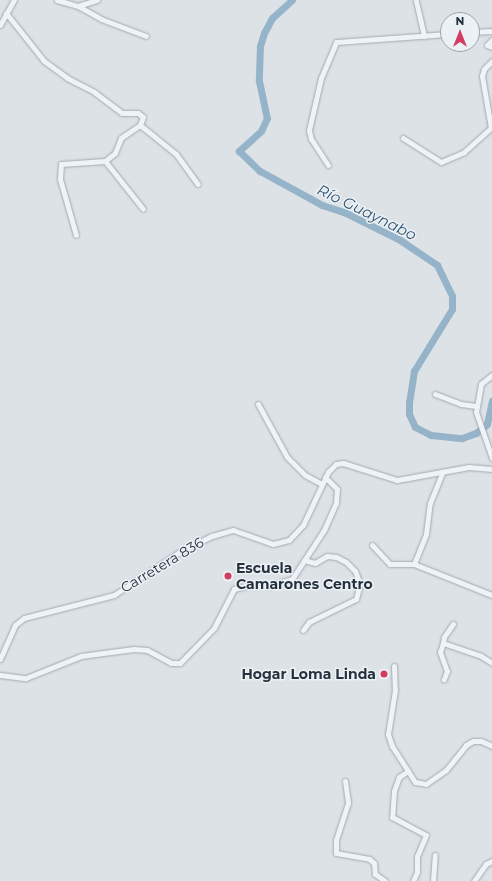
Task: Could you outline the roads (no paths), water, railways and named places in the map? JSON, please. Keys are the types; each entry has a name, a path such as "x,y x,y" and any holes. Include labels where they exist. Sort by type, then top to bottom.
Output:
{"street":[{"path":"0,25 14,0"},
{"path":"57,0 78,6 97,0"},
{"path":"70,0 101,19 146,36"},
{"path":"416,1 424,36"},
{"path":"6,14 44,61 67,78 94,92 122,113 142,114 140,125 120,138 115,153 105,161 70,162 60,167 60,179 76,235"},
{"path":"480,32 492,31"},
{"path":"328,165 312,139 309,130 321,78 336,42 440,35"},
{"path":"492,40 487,45 492,47"},
{"path":"403,138 441,162 464,152 491,127 487,118 482,76 484,68 492,61"},
{"path":"140,125 176,154 198,184"},
{"path":"105,161 143,209"},
{"path":"492,375 481,384 476,406 476,418 492,458"},
{"path":"436,394 461,404 476,406"},
{"path":"258,404 287,456 305,475 322,484"},
{"name":"Carretera 836","path":"0,659 19,620 29,616 70,608 114,595 178,553 212,536 233,530 273,544 289,540 303,525 325,477 340,462 389,479 442,473 469,467 492,467"},
{"path":"414,564 426,534 430,503 442,473"},
{"path":"0,675 26,678 81,656 134,649 148,650 171,663 180,663 214,628 234,589 245,586 268,586 286,582 292,578 324,530 336,503 337,489 325,477"},
{"path":"372,545 390,564 414,564 492,595"},
{"path":"303,630 309,622 356,599 360,584 355,571 346,562 336,557 327,556 315,563 304,560"},
{"path":"444,679 447,671 440,652 444,637 453,624"},
{"path":"443,643 481,656 492,663"},
{"path":"394,666 395,686 388,734 392,746 415,782 426,784 446,770 466,745 481,741 492,746"},
{"path":"408,771 399,777 394,791 392,817 426,835 417,856 413,881"},
{"path":"345,781 348,803 336,840 336,853 369,859 374,863 375,874 385,881"},
{"path":"433,881 435,854"},
{"path":"474,881 486,864 492,861"}],"waterway":[{"name":"Río Guaynabo","path":"292,0 272,18 264,33 260,46 259,81 267,118 261,131 239,151 260,171 322,205 344,212 400,240 437,265 452,296 452,309 414,371 409,402 409,414 415,427 431,435 462,438 476,433 487,424 492,401"}],"place":[{"name":"Escuela Camarones Centro","path":"228,576"},
{"name":"Hogar Loma Linda","path":"384,674"}]}
